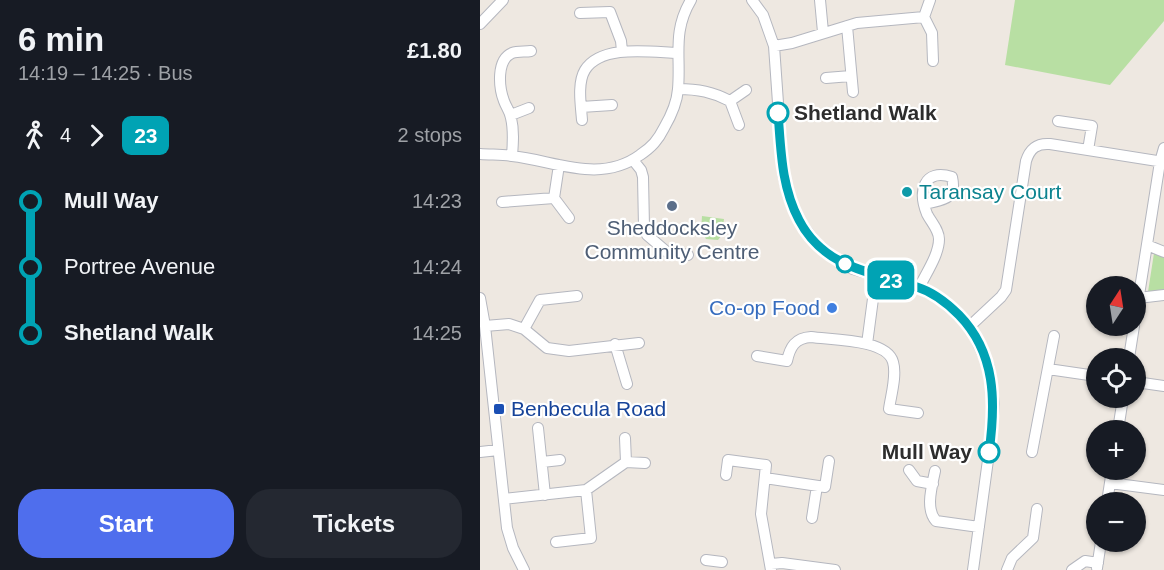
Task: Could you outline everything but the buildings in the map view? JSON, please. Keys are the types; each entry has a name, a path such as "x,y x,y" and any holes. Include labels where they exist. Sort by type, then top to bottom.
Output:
{"street":[{"path":"480,24 503,0"},
{"path":"480,154 512,156 588,170 616,167 633,160 658,141 676,103 680,22 690,0"},
{"path":"752,0 763,15 774,46 783,174 789,198 799,221 816,243 836,259 854,269 919,288 938,297 970,326 990,367 994,404 973,570"},
{"path":"820,0 823,32"},
{"path":"930,0 924,17 932,33 933,61"},
{"path":"580,13 610,12 621,41 622,51"},
{"path":"774,46 792,43 857,23 924,17"},
{"path":"847,26 853,92"},
{"path":"512,156 511,115 500,87 503,63 511,54 531,51"},
{"path":"582,120 581,82 584,70 592,62 622,51 677,53"},
{"path":"826,78 851,76"},
{"path":"678,89 710,92 730,101 739,125"},
{"path":"730,101 746,90"},
{"path":"581,107 612,105"},
{"path":"511,115 529,108"},
{"path":"1058,121 1092,126 1088,150"},
{"path":"970,326 1006,290 1029,153 1034,147 1041,143 1162,162"},
{"path":"1142,276 1164,148"},
{"path":"633,160 641,170 643,177 644,227 647,235 667,252 688,255"},
{"path":"559,165 554,198 569,218"},
{"path":"502,202 554,198"},
{"path":"919,288 937,249 939,237 926,211 925,204"},
{"path":"1147,245 1164,252"},
{"path":"867,344 876,276"},
{"path":"1146,297 1164,295"},
{"path":"524,329 540,300 577,296"},
{"path":"480,298 485,326 485,366 507,528 513,548 524,570"},
{"path":"485,326 509,324 524,329 547,348 558,350 569,351 639,343"},
{"path":"1032,452 1054,336"},
{"path":"757,356 787,361 790,349 795,343 802,338 811,337 876,345 891,356 894,364 889,408 918,413"},
{"path":"615,345 627,384"},
{"path":"1048,369 1086,375"},
{"path":"1146,383 1164,386"},
{"path":"538,428 545,495"},
{"path":"625,438 626,462"},
{"path":"480,452 498,450"},
{"path":"542,462 560,460"},
{"path":"726,475 728,460 766,465 761,514 771,567 782,563 835,570"},
{"path":"765,478 825,487 829,461"},
{"path":"504,500 586,490 626,462 645,463"},
{"path":"909,470 917,481 933,484"},
{"path":"935,471 930,510 936,521 979,527"},
{"path":"1109,492 1110,480"},
{"path":"1110,483 1164,490"},
{"path":"812,518 817,486"},
{"path":"556,542 591,538 586,490"},
{"path":"1007,570 1012,558 1033,538 1037,509"},
{"path":"706,560 722,562"},
{"path":"1072,570 1085,561 1097,566"}],"green space":[{"path":"1015,0 1164,0 1164,21 1110,85 1005,65"},
{"path":"702,216 724,219 722,235 718,240 706,239 701,231"},
{"path":"1154,253 1164,256 1164,291 1148,292"}],"bus line":[{"name":"23","path":"778,113 783,174 789,198 799,221 816,243 836,259 854,269 919,288 938,297 970,326 990,367 993,386 994,404 989,452"}],"place":[{"name":"Shetland Walk","path":"778,113"},
{"name":"Taransay Court","path":"907,192"},
{"name":"Sheddocksley Community Centre","path":"672,206"},
{"name":"Co-op Food","path":"832,308"},
{"name":"Benbecula Road","path":"499,409"},
{"name":"Mull Way","path":"989,452"}]}
